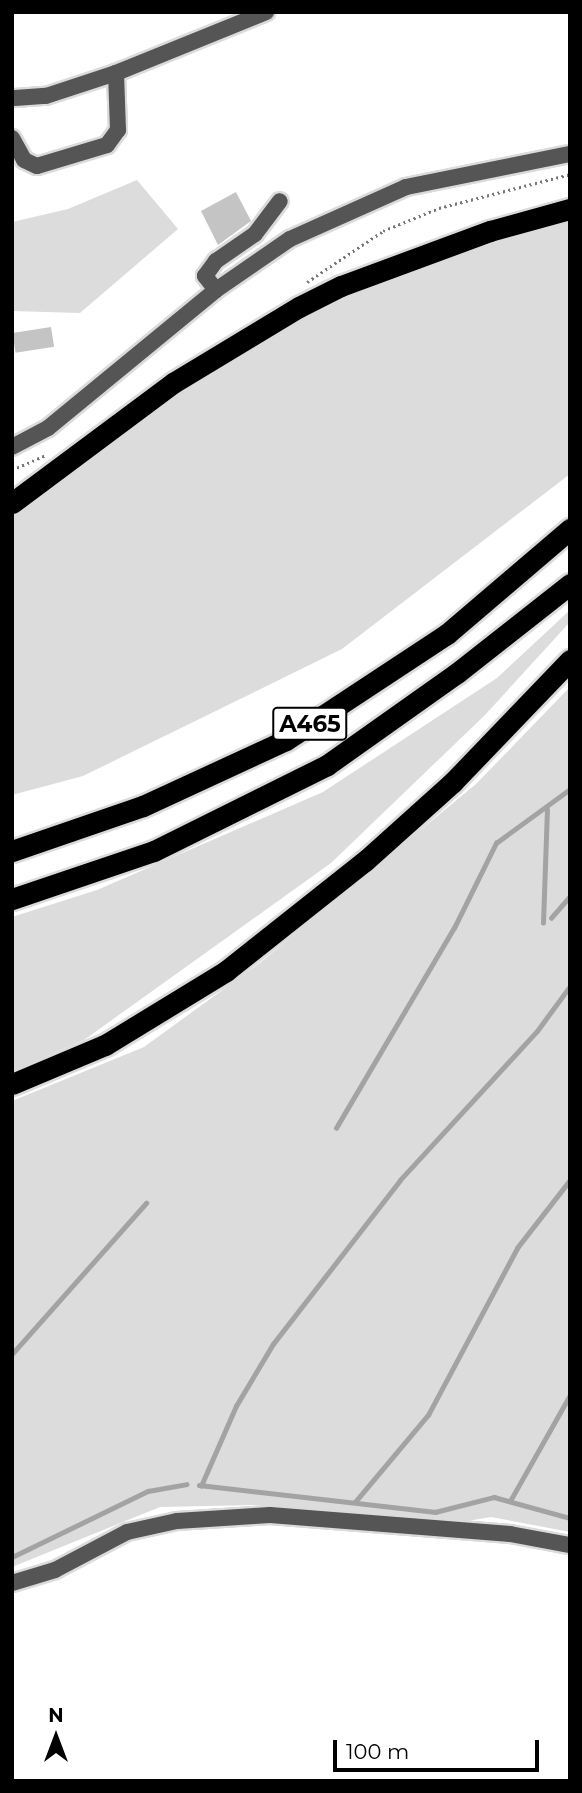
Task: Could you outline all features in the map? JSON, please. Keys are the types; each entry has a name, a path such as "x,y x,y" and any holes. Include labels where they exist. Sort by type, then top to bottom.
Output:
{"highway":[{"path":"12,503 173,383 299,307 341,286 490,231 570,209"},
{"name":"A465","path":"12,852 143,806 286,740 447,634 570,529"},
{"name":"A465","path":"12,900 154,850 327,765 457,673 570,584"},
{"path":"12,1084 104,1045 226,971 365,861 443,791 570,660"}],"street":[{"path":"13,99 46,96 116,73 266,12"},
{"path":"12,138 24,160 37,166 107,145 118,130 116,73"},
{"path":"15,441 48,428 216,290 290,239 370,200 406,187 570,154"},
{"path":"216,290 205,276 216,261 255,234 280,201"},
{"path":"12,1583 55,1570 127,1532 177,1521 270,1515 510,1534 570,1545"}],"shaded area":[{"path":"137,180 178,229 80,313 12,311 12,222 68,209"},
{"path":"570,215 570,474 342,649 83,776 12,795 12,512 255,342 335,300 455,251"},
{"path":"570,610 570,622 485,715 331,863 84,1040 12,1071 12,917 97,890 323,792 497,678"},
{"path":"570,687 570,1532 491,1517 432,1527 359,1514 255,1505 160,1507 12,1567 12,1101 144,1047 261,962 476,784"}],"building":[{"path":"236,192 251,221 218,245 201,211"},
{"path":"51,327 54,347 16,353 12,333"}],"waterway":[{"path":"336,1128 454,928 496,843 570,789"},
{"path":"543,923 547,810"},
{"path":"551,918 570,896"},
{"path":"201,1486 236,1406 273,1344 400,1180 537,1031 570,986"},
{"path":"355,1502 428,1415 517,1248 570,1180"},
{"path":"12,1354 146,1203"},
{"path":"510,1501 570,1395"},
{"path":"12,1557 148,1491 186,1484"},
{"path":"199,1485 435,1512 494,1497 570,1518"}]}
